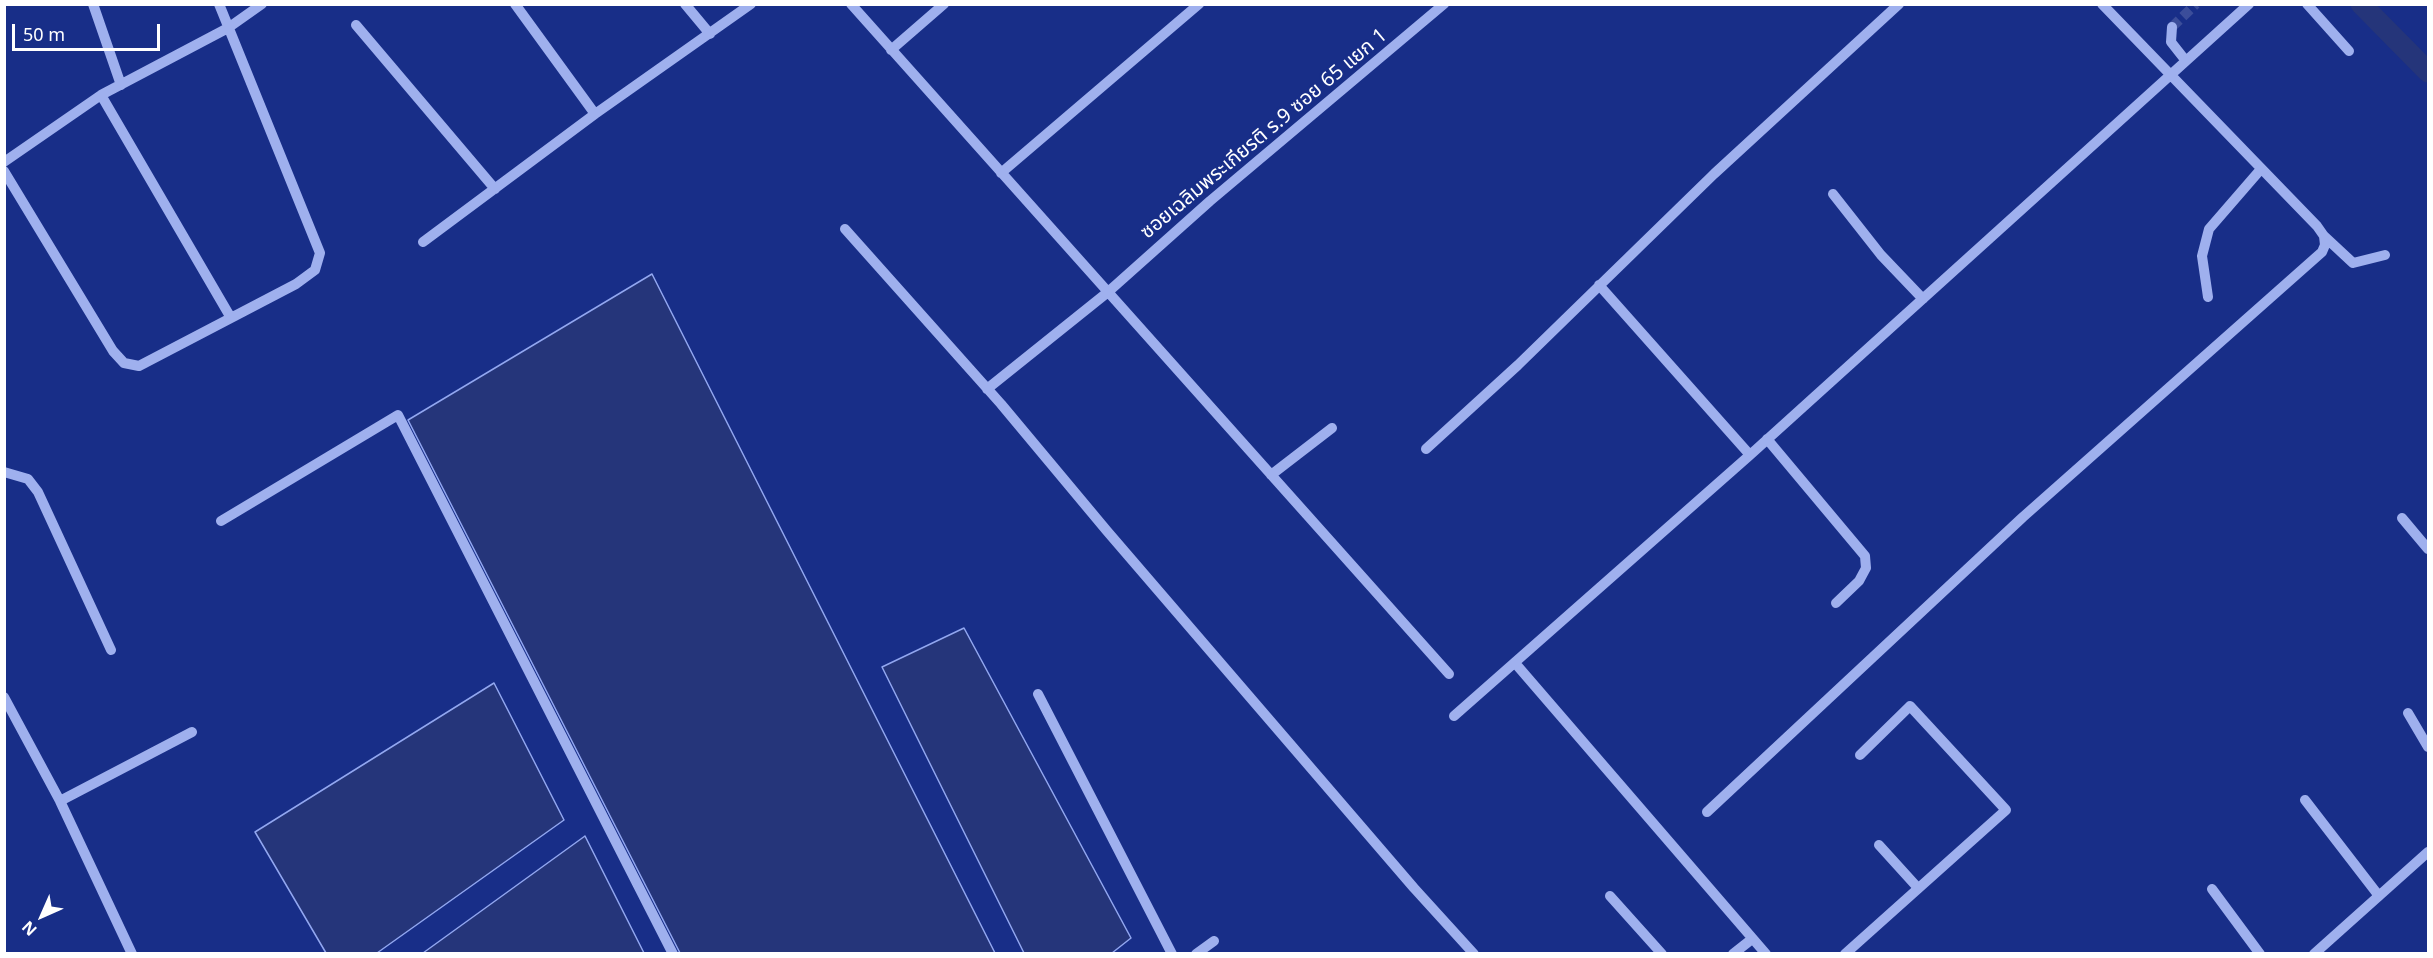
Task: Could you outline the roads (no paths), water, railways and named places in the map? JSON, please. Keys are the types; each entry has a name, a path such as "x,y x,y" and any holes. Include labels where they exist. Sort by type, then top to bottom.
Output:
{"street":[{"path":"93,4 121,85"},
{"path":"4,171 113,351 124,363 139,366 296,284 315,270 320,253 219,4"},
{"path":"4,162 101,95 228,28 262,4"},
{"path":"515,4 595,114"},
{"path":"685,4 710,34"},
{"path":"423,242 595,114 751,4"},
{"path":"851,4 1449,674"},
{"path":"891,50 944,4"},
{"path":"1000,173 1199,4"},
{"name":"ซอยเฉลิมพระเกียรติ ร.9 ซอย 65 แยก 1","path":"987,389 1108,292 1210,201 1444,4"},
{"path":"1426,449 1518,364 1714,174 1899,4"},
{"path":"2102,4 2324,236 2353,263 2385,255"},
{"path":"1454,716 1767,439 2249,4"},
{"path":"2307,4 2349,51"},
{"path":"356,25 495,189"},
{"path":"2172,27 2171,42 2187,61"},
{"path":"101,95 231,318"},
{"path":"2208,297 2202,256 2209,229 2261,169"},
{"path":"1833,194 1881,255 1923,299"},
{"path":"845,229 987,389 1391,861 1474,954"},
{"path":"1707,812 2023,517 2322,252 2325,245 2324,236"},
{"path":"1599,285 1750,454"},
{"path":"221,521 399,415 673,954"},
{"path":"1271,475 1332,428"},
{"path":"1767,439 1865,556 1866,568 1859,581 1836,603"},
{"path":"4,472 28,479 38,492 111,650"},
{"path":"2402,518 2428,549"},
{"path":"1515,663 1766,954"},
{"path":"1038,694 1172,954"},
{"path":"4,698 60,801 132,954"},
{"path":"1845,954 2006,810 1910,706 1860,755"},
{"path":"2409,713 2428,747"},
{"path":"60,801 192,732"},
{"path":"2305,800 2379,896"},
{"path":"1880,844 1918,888"},
{"path":"2314,954 2428,852"},
{"path":"2212,889 2260,954"},
{"path":"1610,896 1662,954"},
{"path":"1732,954 1752,939"},
{"path":"1196,954 1214,941"}],"water":[{"path":"652,274 995,953 680,953 408,420"},
{"path":"964,628 1131,938 1112,953 1024,953 882,667"},
{"path":"494,683 564,820 377,953 326,953 255,832"},
{"path":"585,836 644,953 423,953"}],"waterway":[{"path":"2361,4 2428,72"}],"tunnel":[{"path":"2172,27 2196,4"}]}
